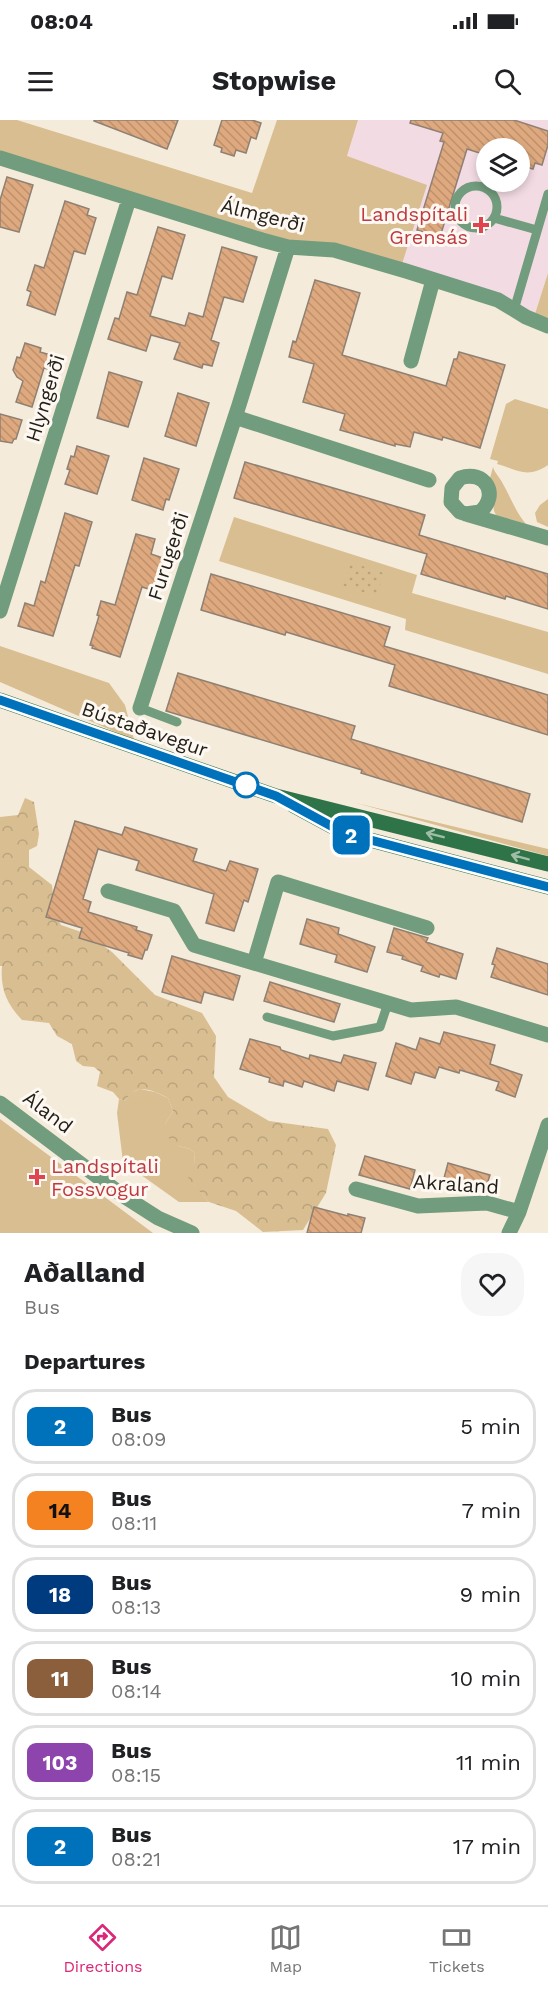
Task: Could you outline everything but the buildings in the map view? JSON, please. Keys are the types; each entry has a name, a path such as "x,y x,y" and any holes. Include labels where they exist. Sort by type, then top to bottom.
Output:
{"main road":[{"name":"Bústaðavegur","path":"0,700 276,796 548,864"},
{"name":"Bústaðavegur","path":"276,796 344,833 548,887"}],"street":[{"name":"Álmgerði","path":"0,158 288,246 334,250 433,280 498,300 526,317 548,326"},
{"name":"Hlyngerði","path":"0,611 129,199"},
{"name":"Furugerði","path":"140,708 288,246"},
{"path":"411,361 433,280"},
{"path":"235,417 429,480"},
{"path":"466,514 548,538"},
{"path":"254,963 278,882 427,928"},
{"path":"108,891 174,911 194,945 411,1010 456,1007 548,1035"},
{"name":"Áland","path":"0,1102 122,1195 158,1218 192,1233"},
{"path":"509,1233 519,1212 548,1125"},
{"name":"Akraland","path":"356,1189 418,1206 487,1203 519,1212"}],"lane":[{"path":"474,185 489,189 497,201 498,208 494,218 486,226 479,228 464,224 456,212 457,198 467,187 474,185"},
{"path":"514,310 548,195"},
{"path":"494,218 537,230"},
{"path":"140,708 177,722"},
{"path":"267,1017 333,1036 380,1027 388,1003"}],"shaded area":[{"name":"Landspítali Grensás","path":"358,120 548,120 548,273 535,314 402,264 347,156"}],"green space":[{"path":"0,120 17,120 252,193 277,120 358,120 347,156 427,185 402,264 280,240 0,152"},
{"path":"548,273 548,318 535,314"},
{"path":"515,399 548,409 548,465 534,472 517,471 490,459 506,404"},
{"path":"493,467 526,524 496,515 490,478"},
{"path":"548,499 548,527 537,522 535,513"},
{"path":"234,517 417,575 412,593 548,632 548,674 405,630 406,619 219,561"},
{"path":"350,562 384,573 376,597 343,586"},
{"path":"0,646 109,683 125,705 134,740 0,682"},
{"path":"25,798 34,802 39,834 37,846 29,850 29,867 52,885 55,913 61,925 87,934 112,952 155,995 202,1013 216,1036 214,1077 228,1097 269,1121 328,1129 336,1145 326,1193 303,1230 263,1232 236,1211 209,1202 189,1180 187,1173 189,1167 194,1164 195,1153 178,1146 165,1135 165,1124 173,1111 168,1098 145,1089 134,1091 125,1101 119,1099 113,1092 97,1086 100,1072 94,1067 83,1066 76,1061 72,1044 57,1036 49,1023 22,1020 12,1008 3,989 2,966 0,966 0,817 18,815"},
{"path":"356,803 548,849 548,856"},
{"path":"140,1089 168,1098 173,1111 165,1124 178,1146 195,1153 189,1179 209,1202 179,1202 123,1162 117,1113 119,1099 125,1101 130,1093"},
{"name":"Landspítali Fossvogur","path":"0,1119 153,1233 0,1233"}],"bus line":[{"name":"2","path":"0,700 276,796 344,833 548,887"}],"place":[{"name":"Landspítali Grensás","path":"481,225"},
{"name":"Landspítali Fossvogur","path":"37,1177"}]}
